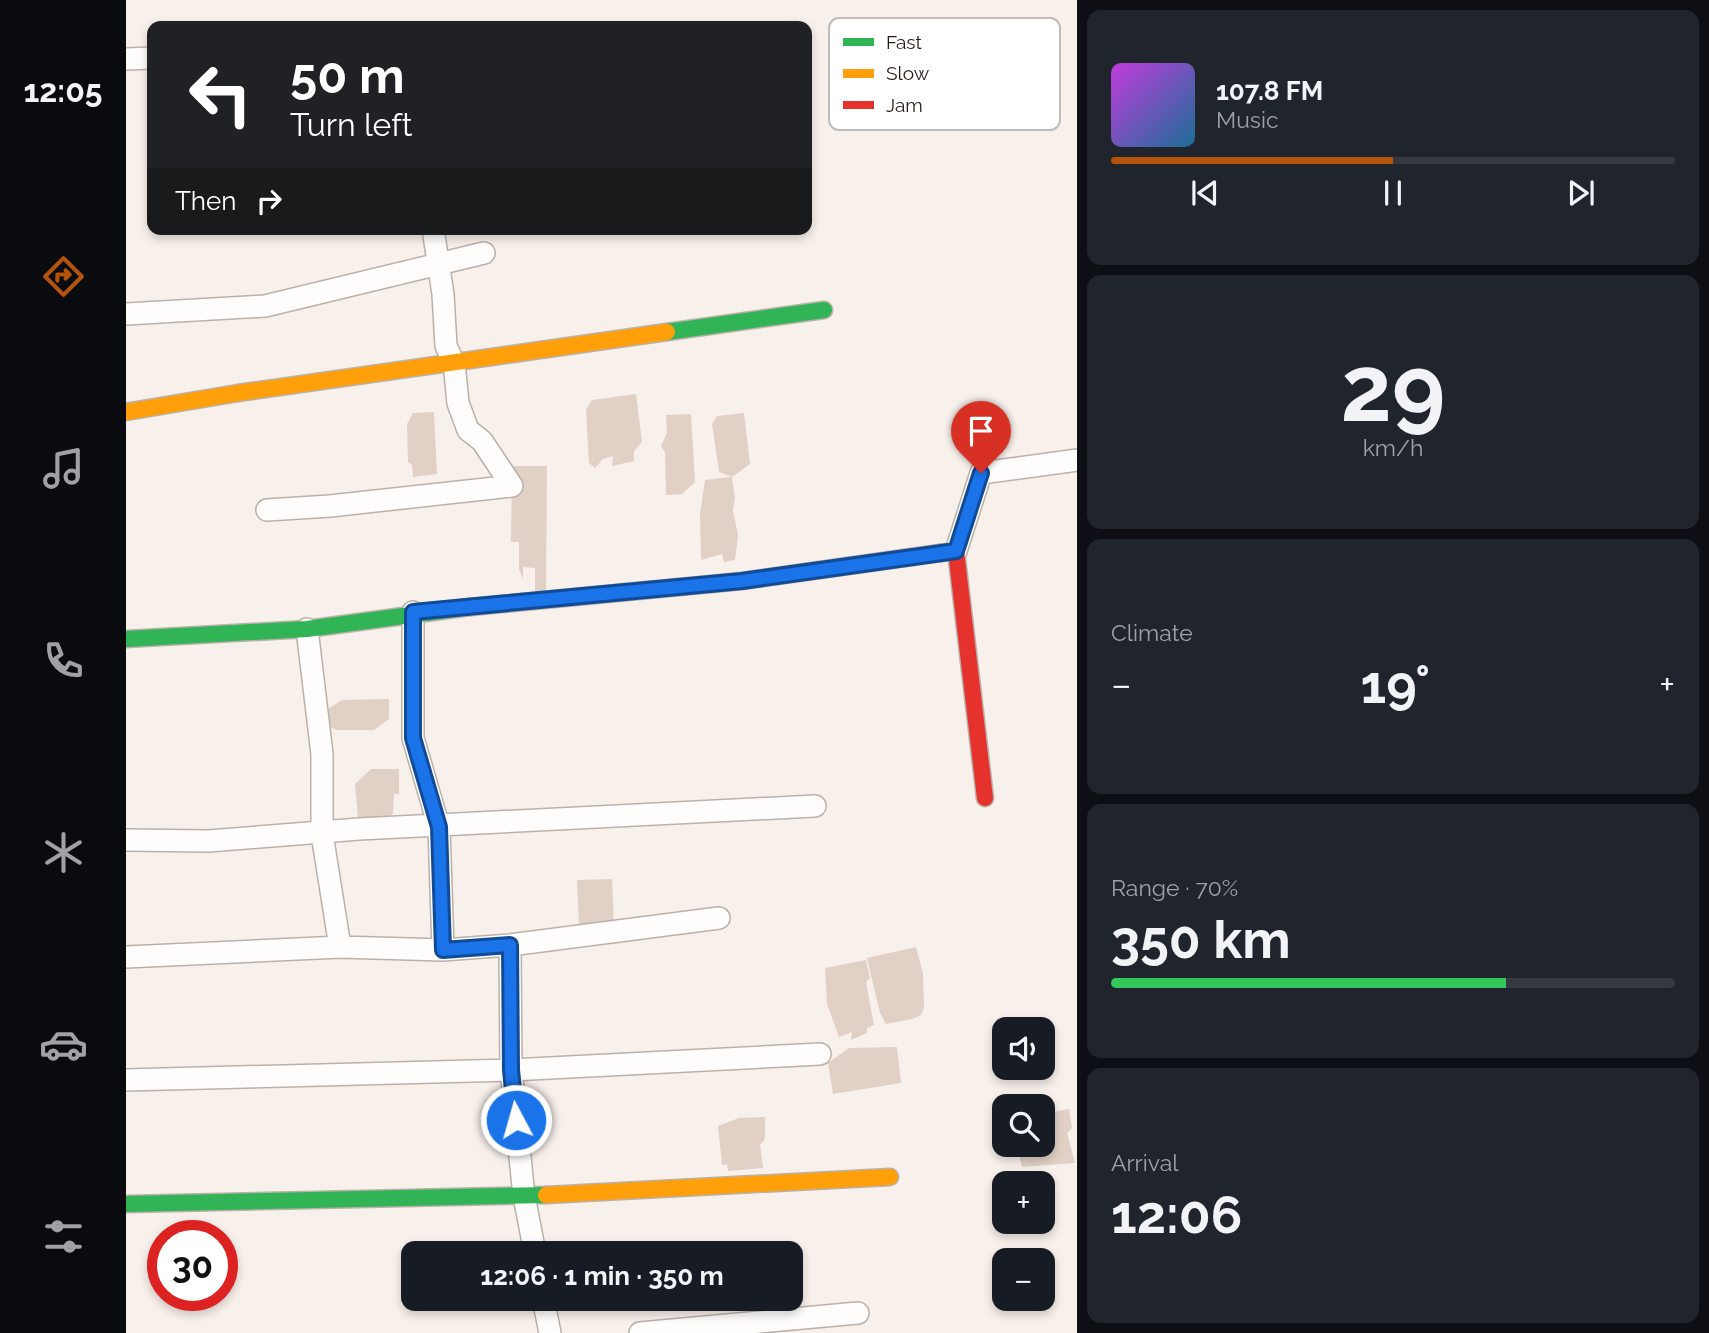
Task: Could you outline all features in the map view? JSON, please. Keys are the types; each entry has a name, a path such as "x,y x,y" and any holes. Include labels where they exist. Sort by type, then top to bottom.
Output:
{"street":[{"path":"126,59 147,58"},
{"path":"267,510 512,486 482,442 468,430 458,403 454,363 446,346 443,294 434,235"},
{"path":"126,314 265,306 484,253"},
{"path":"126,412 238,393 824,310"},
{"path":"985,799 956,551 981,473 1077,460"},
{"path":"126,639 307,629 413,612 742,581 956,551"},
{"path":"413,612 413,738 439,827 443,950"},
{"path":"307,629 322,754 322,834 341,947"},
{"path":"126,839 209,841 815,806"},
{"path":"126,957 341,947 443,950 510,945 719,918"},
{"path":"510,945 511,1070 524,1196 533,1241"},
{"path":"126,1080 511,1070 820,1054"},
{"path":"126,1204 524,1196 890,1177"},
{"path":"546,1311 550,1333"},
{"path":"640,1333 858,1313"}],"building":[{"path":"636,394 642,442 634,451 634,461 612,466 613,456 603,459 595,468 589,463 586,410 592,400"},
{"path":"434,412 437,474 413,477 412,465 408,462 407,424 413,413"},
{"path":"744,413 750,464 732,477 719,472 712,424 717,416"},
{"path":"691,414 695,482 682,494 666,495 665,452 661,446 667,433 666,415"},
{"path":"512,466 547,466 546,591 535,591 535,568 523,567 523,579 519,569 519,542 511,542"},
{"path":"732,477 735,498 733,510 738,535 735,560 724,562 722,554 701,560 700,515 705,480"},
{"path":"389,699 389,719 374,730 337,730 328,726 328,709 342,700"},
{"path":"371,769 399,769 399,794 394,794 393,814 375,828 359,829 355,784"},
{"path":"612,879 614,926 579,928 577,880"},
{"path":"916,947 923,974 924,1008 921,1015 912,1019 886,1024 880,1013 867,958"},
{"path":"866,960 870,978 866,982 874,1025 867,1028 867,1033 851,1040 852,1032 839,1037 827,1004 825,968"},
{"path":"897,1047 901,1083 833,1094 828,1063 849,1048"},
{"path":"1069,1109 1072,1128 1067,1133 1075,1163 1022,1167 1019,1157 1055,1157 1055,1112"},
{"path":"765,1117 765,1139 760,1145 763,1168 728,1171 727,1164 722,1165 718,1126 739,1118"}],"traffic: fast":[{"path":"667,332 824,310"},
{"path":"126,639 307,629 470,607"},
{"path":"126,1204 546,1195"}],"traffic: slow":[{"path":"126,412 238,393 667,332"},
{"path":"470,607 742,581 940,553"},
{"path":"546,1195 890,1177"}],"traffic: jam":[{"path":"940,553 956,551 985,798"}],"route":[{"path":"516,1120 511,1070 510,945 443,950 439,827 413,738 413,612 742,581 956,551 981,473"}]}
